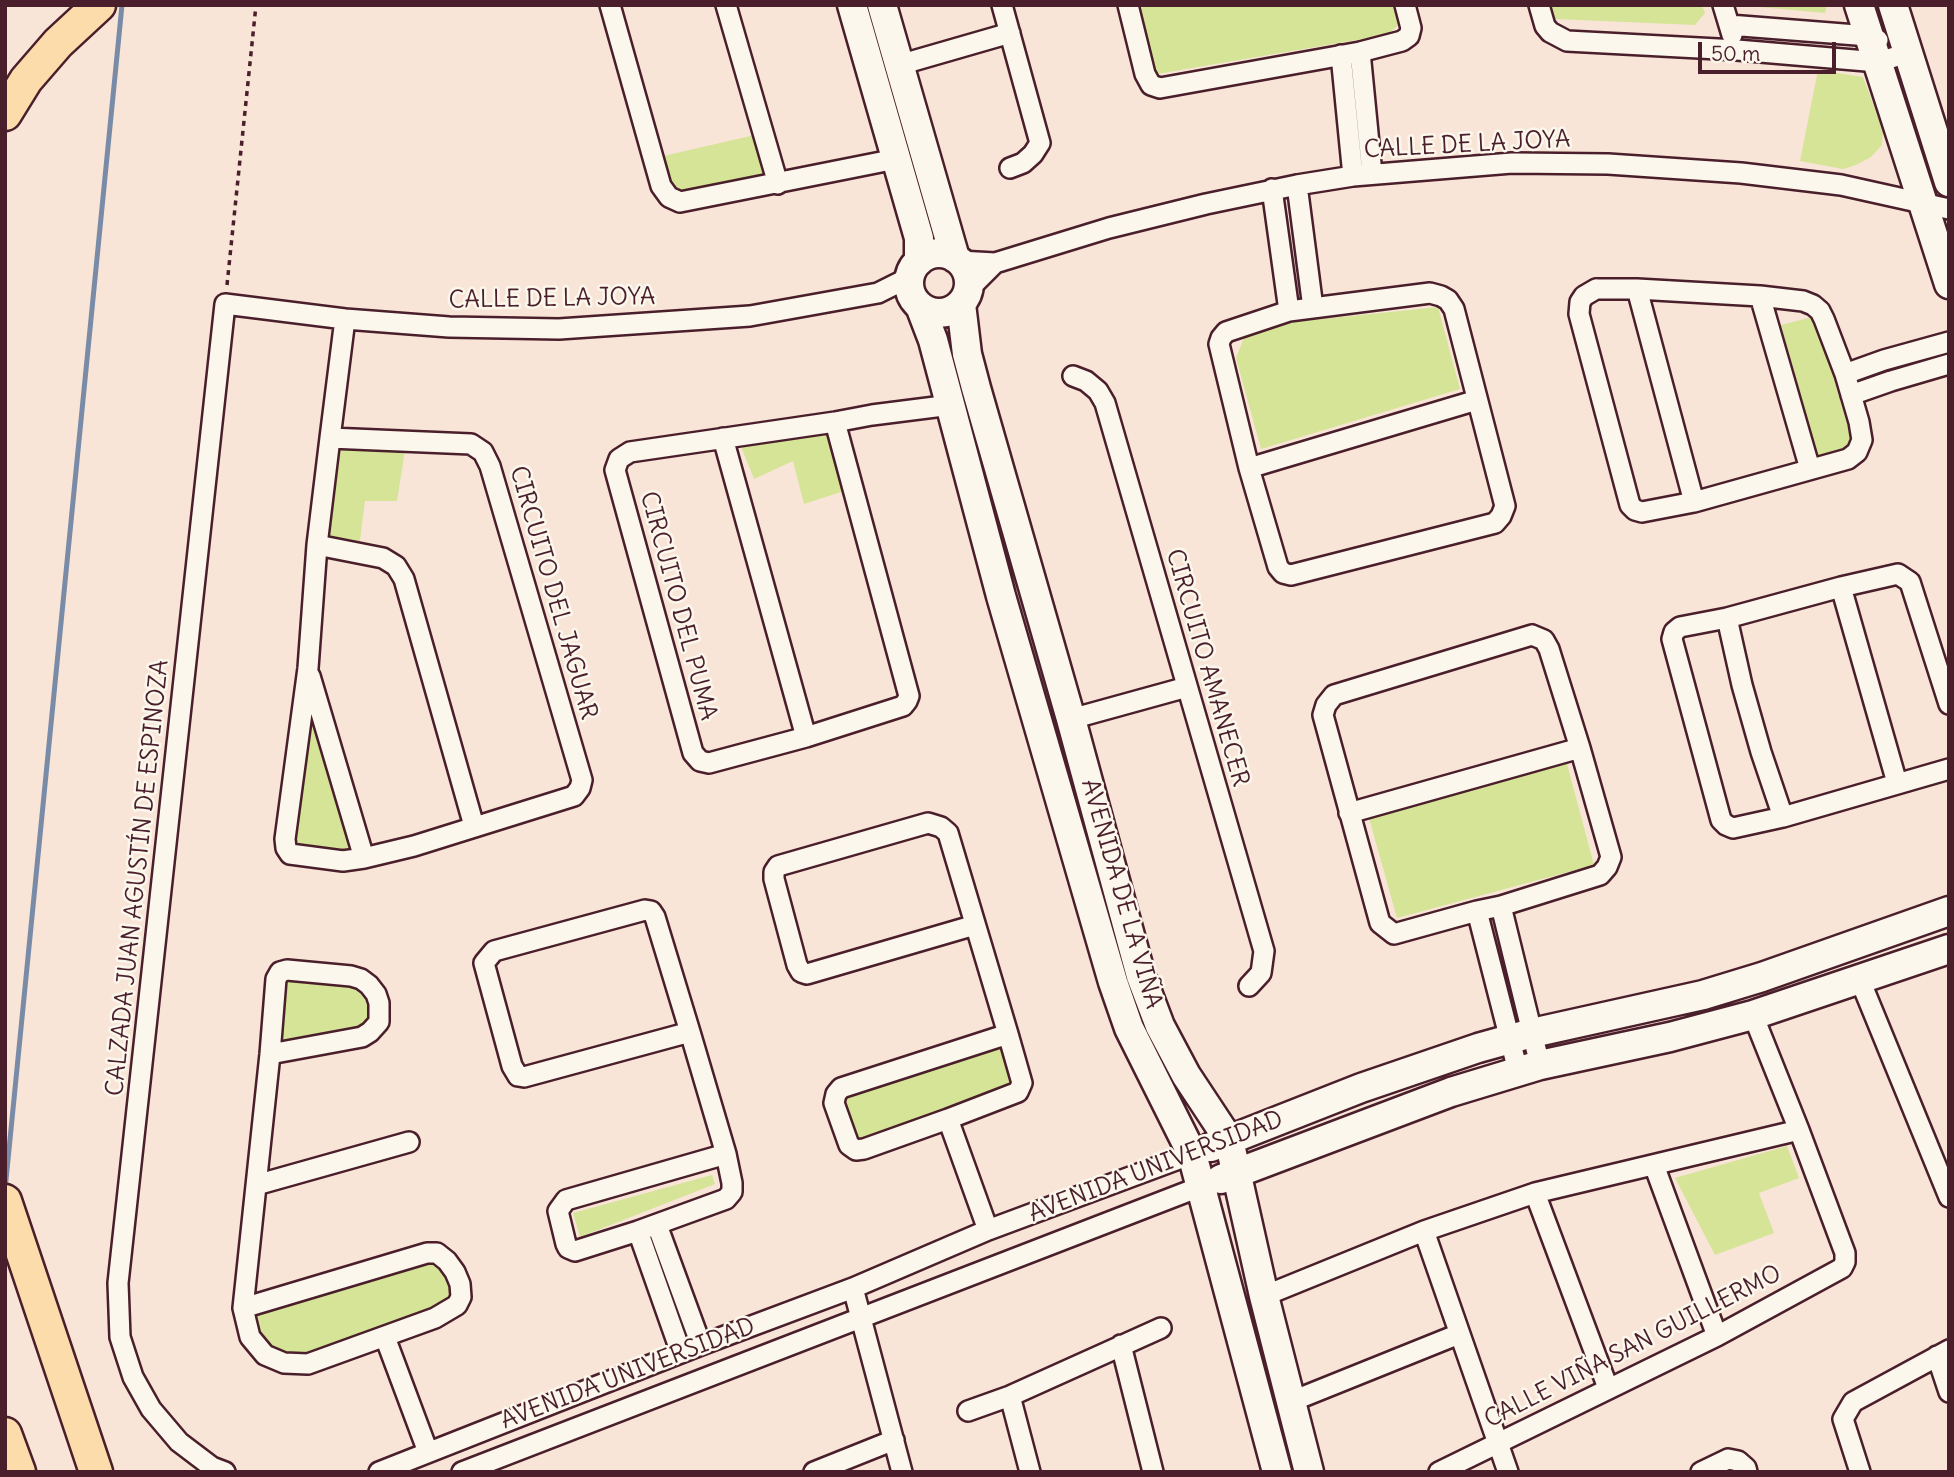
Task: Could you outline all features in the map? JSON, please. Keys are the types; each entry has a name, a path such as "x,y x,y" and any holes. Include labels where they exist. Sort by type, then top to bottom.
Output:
{"main road":[{"path":"5,114 26,80 58,43 93,10"},
{"path":"5,1201 96,1472"},
{"path":"5,1434 19,1472"}],"street":[{"path":"610,5 661,186 669,197 680,202 896,159"},
{"path":"726,5 778,184"},
{"path":"852,5 919,239 910,287 918,304 933,313 941,313 955,308 965,296 968,273 957,259 882,5"},
{"path":"1002,5 1041,143 1023,163 1010,168"},
{"path":"1128,5 1145,74 1151,85 1160,88 1402,41 1409,36 1411,28 1405,5"},
{"path":"1539,5 1545,26 1567,41 1737,50 1873,49 1908,52"},
{"path":"1723,5 1737,50"},
{"path":"1859,5 1873,49 1936,205 1949,284"},
{"path":"1893,5 1949,182"},
{"path":"1730,25 1873,49 1908,52"},
{"path":"900,65 1010,33"},
{"path":"1351,53 1363,175"},
{"name":"CALLE DE LA JOYA","path":"957,259 995,263 1109,228 1272,189 1363,175 1512,163 1654,166 1741,173 1841,185 1936,205"},
{"path":"1297,185 1313,308"},
{"path":"1272,189 1289,312"},
{"path":"915,266 927,256 936,253 957,259"},
{"name":"CALLE DE LA JOYA","path":"965,296 995,263"},
{"name":"CALLE DE LA JOYA","path":"878,293 902,281 915,266"},
{"path":"1596,289 1637,289 1760,296 1803,301 1813,305 1819,310 1845,374 1862,440 1857,452 1848,459 1694,502 1642,512 1635,510 1630,505 1580,314 1580,302 1584,296 1596,289"},
{"path":"1637,289 1694,502"},
{"name":"CALLE DE LA JOYA","path":"225,304 449,327 559,329 750,316 878,293 891,294 918,304"},
{"path":"1430,293 1448,300 1454,309 1505,506 1495,523 1291,575 1283,573 1278,567 1249,468 1219,344 1226,332 1289,312 1313,308 1430,293"},
{"name":"AVENIDA DE LA VIÑA","path":"965,296 967,354 1141,976 1160,1026 1186,1075 1229,1140 1264,1296 1309,1472"},
{"path":"1760,296 1810,469"},
{"name":"CALZADA JUAN AGUSTÍN DE ESPINOZA","path":"225,304 118,1283 120,1337 133,1377 151,1409 179,1442 212,1467 225,1472"},
{"name":"AVENIDA DE LA VIÑA","path":"918,304 933,340 1001,596 1113,982 1129,1028 1192,1154 1277,1472"},
{"name":"CIRCUITO DEL JAGUAR","path":"330,438 471,444 483,452 491,466 582,780 574,796 414,846 364,858 343,861 290,854 286,848 308,668 317,545 330,438 345,318"},
{"path":"1845,374 1949,342"},
{"path":"1851,395 1949,364"},
{"name":"CIRCUITO AMANECER","path":"1073,376 1086,381 1098,391 1105,403 1264,951 1261,973 1249,986"},
{"path":"1249,468 1478,400"},
{"name":"CIRCUITO DEL PUMA","path":"835,422 909,696 903,706 806,737 709,764 701,761 692,753 615,470 620,459 630,452 951,405"},
{"path":"723,438 806,737"},
{"path":"317,545 383,558 396,566 404,579 474,826"},
{"path":"1949,705 1942,656 1910,582 1898,574 1727,618 1680,627 1674,632 1672,639 1721,820 1733,828 1783,817 1949,769"},
{"path":"1001,596 1032,587"},
{"path":"1842,587 1897,783"},
{"path":"1727,618 1760,752 1783,817"},
{"path":"1532,635 1544,640 1549,649 1611,857 1600,875 1501,906 1394,934 1380,923 1349,813 1323,715 1326,705 1334,695 1532,635"},
{"name":"CIRCUITO DEL JAGUAR","path":"308,668 364,858"},
{"path":"1071,719 1187,687"},
{"path":"1349,813 1580,748"},
{"path":"1063,811 1093,803"},
{"path":"975,925 807,974 801,972 797,965 774,872 778,866 929,823 941,827 948,833 1008,1034 1022,1083 1018,1092 856,1150 849,1145 834,1103 841,1088 1008,1034"},
{"path":"1501,906 1521,1036 1529,1068"},
{"path":"690,1032 524,1077 518,1076 512,1066 484,963 494,951 645,910 651,911 655,917 690,1032 726,1154 732,1184 732,1192 726,1199 575,1251 568,1248 558,1211 566,1200 726,1154"},
{"path":"1477,911 1521,1036"},
{"name":"AVENIDA UNIVERSIDAD","path":"379,1472 853,1288 988,1230 1361,1088 1521,1036 1703,995 1949,911"},
{"name":"AVENIDA UNIVERSIDAD","path":"462,1472 1451,1092 1529,1068 1753,1016 1949,949"},
{"path":"243,1308 428,1253 443,1255 455,1272 461,1297 457,1305 435,1318 307,1364 284,1363 265,1355 250,1337 243,1308 276,979 280,972 287,970 351,976 361,979 376,993 379,1023 362,1037 270,1054"},
{"path":"1860,980 1949,1197"},
{"path":"1264,1296 1424,1231 1535,1193 1799,1130 1753,1016"},
{"path":"948,1119 988,1230"},
{"name":"CALLE VIÑA SAN GUILLERMO","path":"1439,1472 1717,1336 1842,1268 1845,1253 1799,1130"},
{"path":"256,1185 409,1142"},
{"path":"1654,1165 1717,1336"},
{"path":"1535,1193 1608,1388"},
{"path":"648,1228 701,1345"},
{"path":"648,1228 681,1353"},
{"path":"1424,1231 1508,1472"},
{"path":"853,1288 902,1472"},
{"path":"968,1411 1010,1396 1161,1328"},
{"path":"1290,1402 1460,1334"},
{"path":"385,1337 428,1452"},
{"path":"1121,1345 1153,1472"},
{"path":"1860,1472 1843,1419 1853,1402 1943,1353 1949,1392"},
{"path":"1010,1396 1030,1472"},
{"path":"814,1472 894,1440"},
{"path":"1701,1472 1728,1459 1738,1461 1747,1472"}],"path":[{"path":"225,304 256,5"}],"green space":[{"path":"1148,5 1393,5 1399,25 1386,35 1157,74 1138,8"},
{"path":"1551,5 1702,5 1705,13 1695,25 1555,19"},
{"path":"1738,5 1827,5 1825,13"},
{"path":"1818,70 1863,77 1883,131 1882,145 1871,157 1856,165 1843,169 1800,161"},
{"path":"759,134 774,182 677,196 664,190 659,157"},
{"path":"1438,307 1460,389 1261,449 1236,358 1244,338 1294,322"},
{"path":"1816,316 1853,446 1818,456 1781,325"},
{"path":"832,431 853,488 804,504 793,461 754,479 740,444"},
{"path":"330,441 405,450 397,501 365,501 359,548 323,543"},
{"path":"309,685 360,856 292,847"},
{"path":"1567,764 1594,865 1397,918 1369,818"},
{"path":"281,976 361,984 377,1008 365,1033 275,1047"},
{"path":"1007,1039 1019,1083 860,1144 851,1141 838,1101 844,1089"},
{"path":"1787,1146 1799,1178 1759,1193 1774,1233 1715,1255 1675,1178"},
{"path":"712,1175 715,1184 580,1237 573,1213"},
{"path":"428,1255 457,1283 454,1301 307,1360 269,1354 252,1335 249,1311"}],"waterway":[{"path":"5,1190 122,5"}]}
